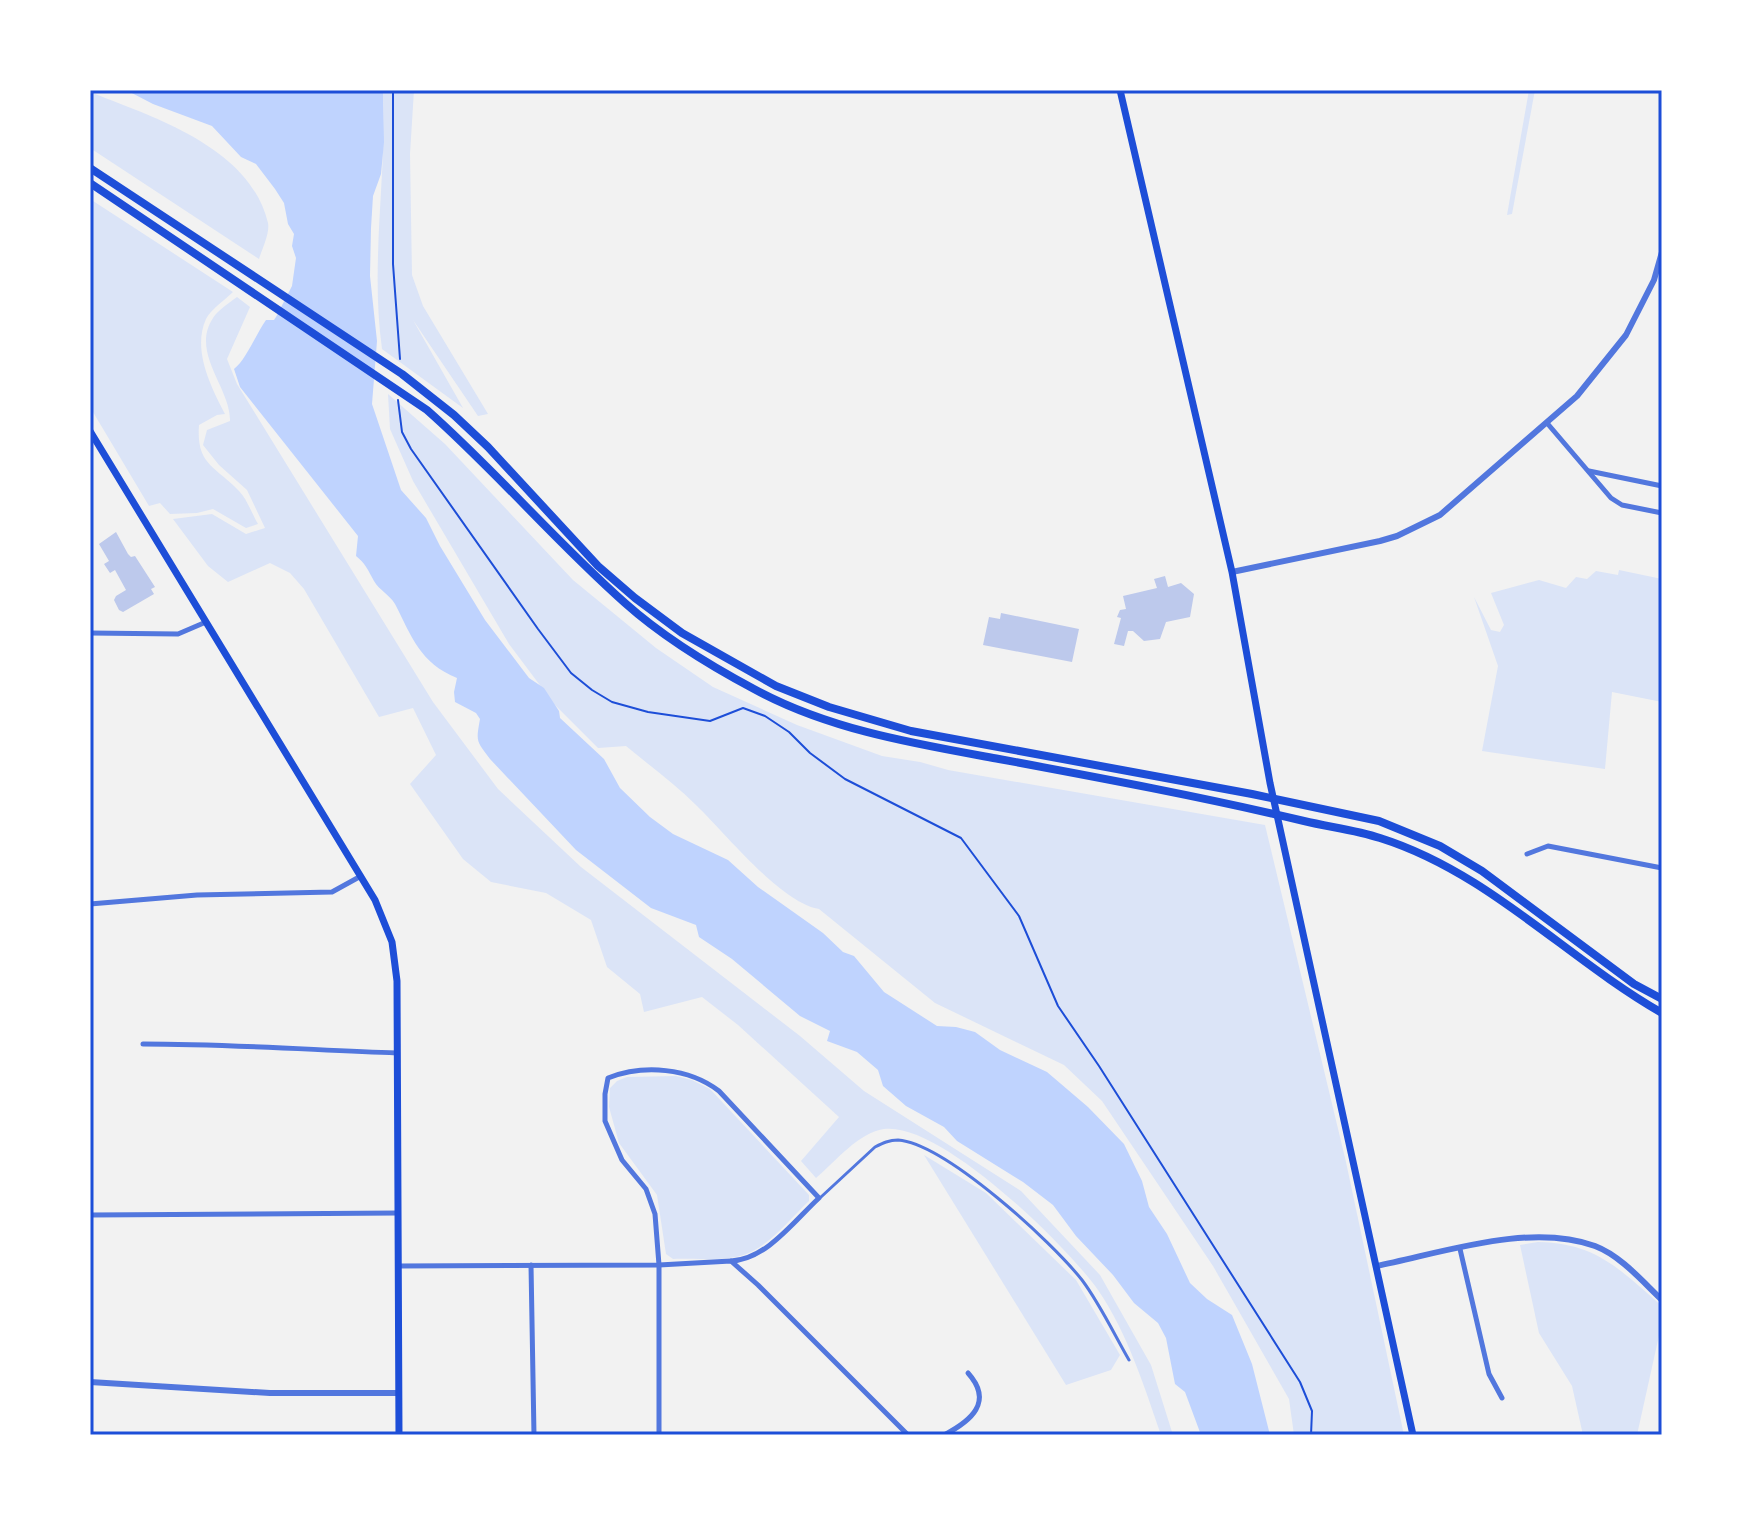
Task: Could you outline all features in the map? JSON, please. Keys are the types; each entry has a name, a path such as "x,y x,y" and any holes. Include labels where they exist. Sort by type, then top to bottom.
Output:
{"main road":[{"path":"1120,90 1232,572 1273,798 1413,1435"},
{"path":"90,168 367,350 435,400 488,447 598,566 635,598 694,641 776,686 844,712 911,731 1273,798 1379,821 1440,846 1492,877 1634,984 1662,999"},
{"path":"90,183 427,410 625,603 684,648 756,691 840,725 932,748 1277,814 1381,838 1433,859 1475,882 1628,994 1662,1013"},
{"path":"90,431 361,876 375,900 392,942 397,981 399,1435"}],"street":[{"path":"1232,572 1397,536 1440,515 1577,396 1626,335 1654,280 1662,252"},
{"path":"1547,423 1607,495 1615,501 1662,513"},
{"path":"1588,470 1662,486"},
{"path":"90,633 178,634 206,622"},
{"path":"1527,854 1548,846 1662,868"},
{"path":"90,904 197,895 332,892 361,876"},
{"path":"143,1044 397,1053"},
{"path":"398,1266 659,1265 731,1261 751,1257 766,1248 819,1198 719,1091 702,1078 680,1072 625,1072 608,1078 605,1094 605,1121 622,1160 646,1189 655,1214 659,1265 659,1435"},
{"path":"90,1215 398,1213"},
{"path":"1376,1266 1542,1236 1595,1246 1621,1262 1662,1300"},
{"path":"1460,1249 1489,1374 1502,1398"},
{"path":"731,1261 908,1435"},
{"path":"531,1265 534,1435"},
{"path":"944,1435 976,1413 980,1402 977,1382 968,1373"},
{"path":"90,1382 270,1393 399,1393"}],"lane":[{"path":"819,1198 884,1142 903,1141 925,1150 976,1180 1002,1200 1072,1270 1086,1287 1129,1360"}],"path":[{"path":"393,90 393,264 400,359"},
{"path":"398,399 402,432 419,461 546,640 571,673 592,690 612,702 648,712 710,721 743,708 765,716 845,779 961,838 1019,916 1058,1006 1300,1382 1312,1411 1311,1435"}],"shaded area":[{"path":"383,90 414,90 410,154 412,275 423,306 488,414 478,416 413,320 463,408 382,349 378,252"},
{"path":"1529,90 1535,90 1512,214 1507,215"},
{"path":"90,92 196,138 241,174 258,197 268,223 259,259 90,148"},
{"path":"90,199 233,292 208,315 202,331 205,368 225,414 199,425 199,438 204,457 242,494 258,524 246,528 213,509 170,514 160,503 149,506 90,407"},
{"path":"237,297 250,307 227,359 237,384 433,702 498,789 581,867 800,1036 864,1091 1021,1191 1100,1275 1151,1365 1172,1432 1161,1435 1127,1342 1098,1290 1059,1245 1000,1190 937,1145 908,1132 884,1129 865,1136 816,1178 801,1161 839,1117 738,1025 702,997 644,1012 640,994 607,967 591,920 546,893 491,882 463,859 410,784 436,755 413,708 379,717 304,589 290,573 270,563 228,582 208,566 173,519 212,514 246,534 265,528 247,490 219,465 203,445 207,430 230,421 225,396 209,357 207,331 215,315"},
{"path":"388,394 445,444 573,580 656,648 713,687 797,725 882,756 1265,825 1346,1162 1404,1435 1294,1435 1289,1399 1213,1266 1102,1101 1064,1065 935,1003 819,909 804,904 771,881 689,798 626,746 598,748 554,704 509,644 413,481 390,429"},
{"path":"1619,570 1662,579 1662,702 1612,692 1605,769 1482,751 1498,666 1474,597 1491,630 1500,632 1504,625 1491,593 1539,580 1566,588 1576,577 1587,579 1596,571 1618,575"},
{"path":"676,1076 710,1089 809,1195 809,1201 775,1235 744,1255 724,1259 673,1259 666,1254 657,1195 619,1143 609,1107 610,1088 627,1077"},
{"path":"924,1155 986,1193 1076,1280 1120,1355 1111,1370 1066,1385"},
{"path":"1538,1242 1576,1247 1592,1253 1620,1270 1662,1306 1662,1322 1637,1435 1583,1435 1572,1386 1539,1333 1520,1245"}],"water":[{"path":"126,90 383,90 384,142 381,174 373,196 371,228 370,276 377,341 372,404 401,490 426,518 485,620 529,678 544,688 559,711 560,718 604,759 620,788 650,817 673,834 728,860 843,952 854,956 884,992 937,1026 975,1032 1000,1050 1047,1072 1088,1107 1124,1144 1142,1181 1149,1207 1167,1234 1190,1283 1207,1299 1232,1315 1252,1364 1270,1435 1201,1435 1185,1392 1175,1384 1166,1338 1158,1323 1134,1303 1053,1205 1023,1182 957,1141 944,1127 906,1106 883,1086 878,1070 857,1052 827,1041 830,1031 800,1016 732,959 699,937 696,925 651,908 576,850 490,759 478,740 480,719 476,713 455,702 457,678 434,665 418,648 393,601 356,556 358,536 240,387 234,369 266,320 274,320 292,286 296,258 292,246 294,234 288,224 284,203 256,164 241,157 212,126 153,104"}],"building":[{"path":"116,532 128,554 135,556 155,587 151,589 154,594 123,612 114,600 126,590 115,570 110,573 104,564 109,561 99,544"},
{"path":"1165,576 1168,587 1181,583 1194,594 1190,617 1166,622 1160,639 1144,641 1133,631 1128,631 1124,646 1114,644 1121,618 1117,617 1120,610 1126,609 1123,596 1157,588 1154,579"},
{"path":"1001,613 1079,629 1072,662 983,645 989,617 1000,619"}]}
